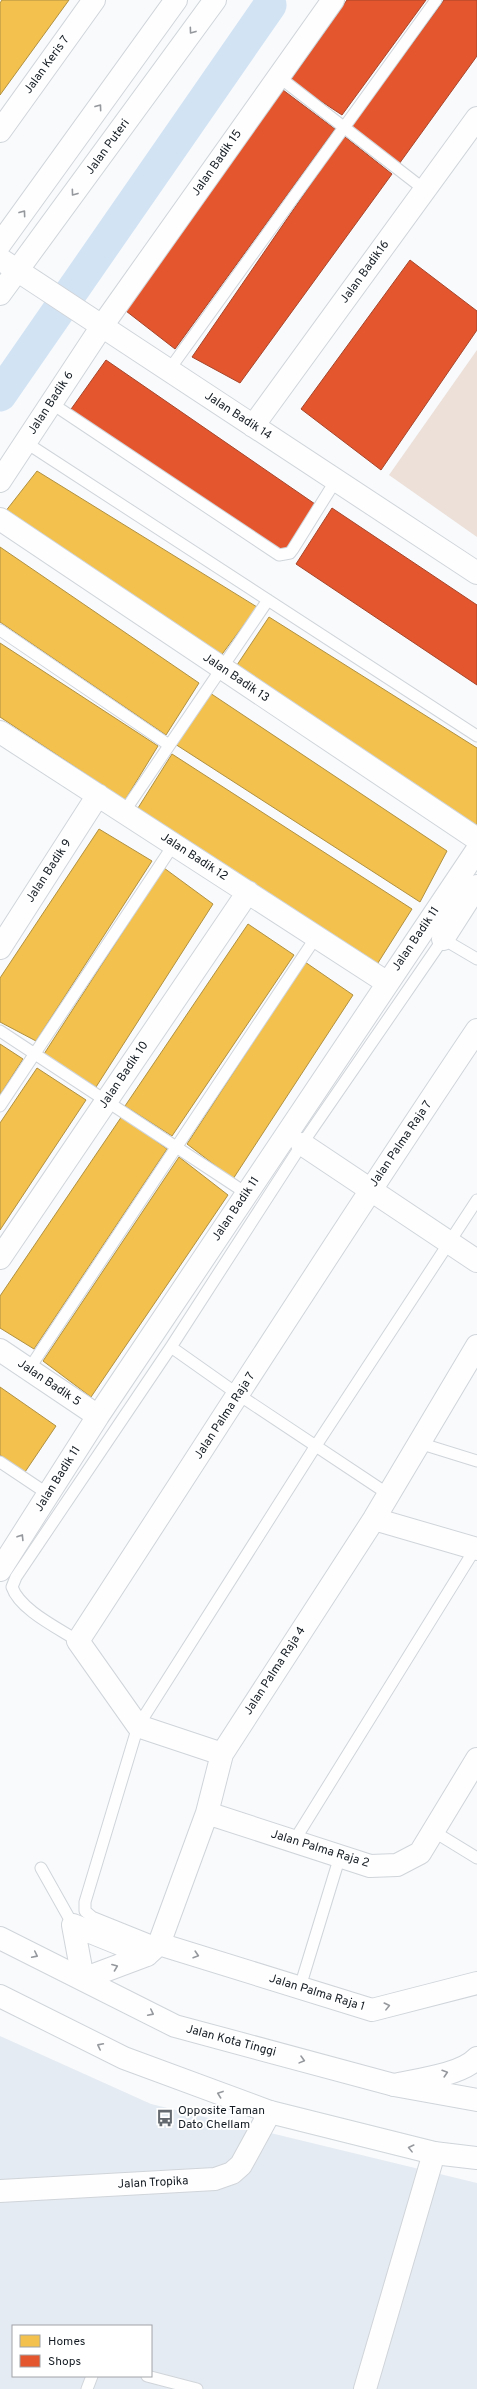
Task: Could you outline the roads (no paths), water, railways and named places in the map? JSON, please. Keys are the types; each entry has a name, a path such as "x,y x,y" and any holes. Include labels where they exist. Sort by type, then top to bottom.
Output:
{"main road":[{"name":"Jalan Keris 7","path":"0,131 94,0"},
{"path":"0,244 176,0"},
{"name":"Jalan Puteri","path":"0,294 16,270 215,0"},
{"name":"Jalan Badik 15","path":"94,321 278,77 333,0"},
{"name":"Jalan Badik16","path":"253,426 477,118"},
{"name":"Jalan Badik 14","path":"16,270 477,572"},
{"name":"Jalan Badik 6","path":"0,480 51,403 94,321"},
{"name":"Jalan Badik 13","path":"0,519 475,842"},
{"name":"Jalan Badik 12","path":"0,732 386,982"},
{"name":"Jalan Badik 9","path":"0,948 98,795"},
{"name":"Jalan Badik 11","path":"0,1570 98,1416 386,982 475,842"},
{"path":"442,939 477,886"},
{"name":"Jalan Badik 10","path":"0,1258 248,892"},
{"name":"Jalan Palma Raja 7","path":"78,1641 239,1395 370,1189 477,1030"},
{"path":"302,1144 477,1260"},
{"name":"Jalan Badik 5","path":"0,1350 98,1416"},
{"name":"Jalan Palma Raja 4","path":"153,1949 207,1813 222,1754 374,1519 419,1443 474,1356"},
{"path":"374,1519 476,1549"},
{"path":"78,1641 138,1726 222,1754"},
{"name":"Jalan Palma Raja 2","path":"207,1813 370,1866 397,1865 420,1853 477,1759"},
{"path":"73,1925 83,1979 153,1949"},
{"name":"Jalan Palma Raja 1","path":"73,1925 153,1949 300,1987 372,2010 477,1983"},
{"name":"Jalan Kota Tinggi","path":"0,1938 175,2026 394,2085 477,2100"},
{"path":"0,1996 124,2058 270,2112 434,2153 477,2158"},
{"path":"394,2085 456,2070 470,2065 477,2058"},
{"name":"Jalan Tropika","path":"0,2191 215,2179 232,2173 241,2165 270,2112"},
{"path":"365,2389 434,2153"}],"lane":[{"path":"169,370 436,0"},
{"path":"278,77 424,190"},
{"path":"51,403 279,556 290,553 336,480"},
{"path":"25,442 477,736"},
{"path":"124,812 268,600"},
{"path":"0,630 169,745"},
{"path":"0,1106 174,844"},
{"path":"29,1369 316,937"},
{"path":"78,1641 29,1608 16,1597 12,1587 16,1577 171,1347 302,1144 442,939 477,959"},
{"path":"0,1031 246,1194"},
{"path":"153,1949 85,1912 85,1902 138,1726 315,1447 477,1200"},
{"path":"171,1347 315,1447 388,1494"},
{"path":"419,1443 477,1461"},
{"path":"0,1462 48,1494"},
{"path":"294,1841 476,1549"},
{"path":"433,1831 477,1858"},
{"path":"300,1987 340,1856"},
{"path":"41,1868 73,1925"},
{"path":"87,2389 92,2377"},
{"path":"150,2377 197,2389"}],"waterway":[{"path":"270,5 274,0"},
{"path":"0,395 270,5"}],"place":[{"name":"Opposite Taman Dato Chellam","path":"165,2118"}]}
